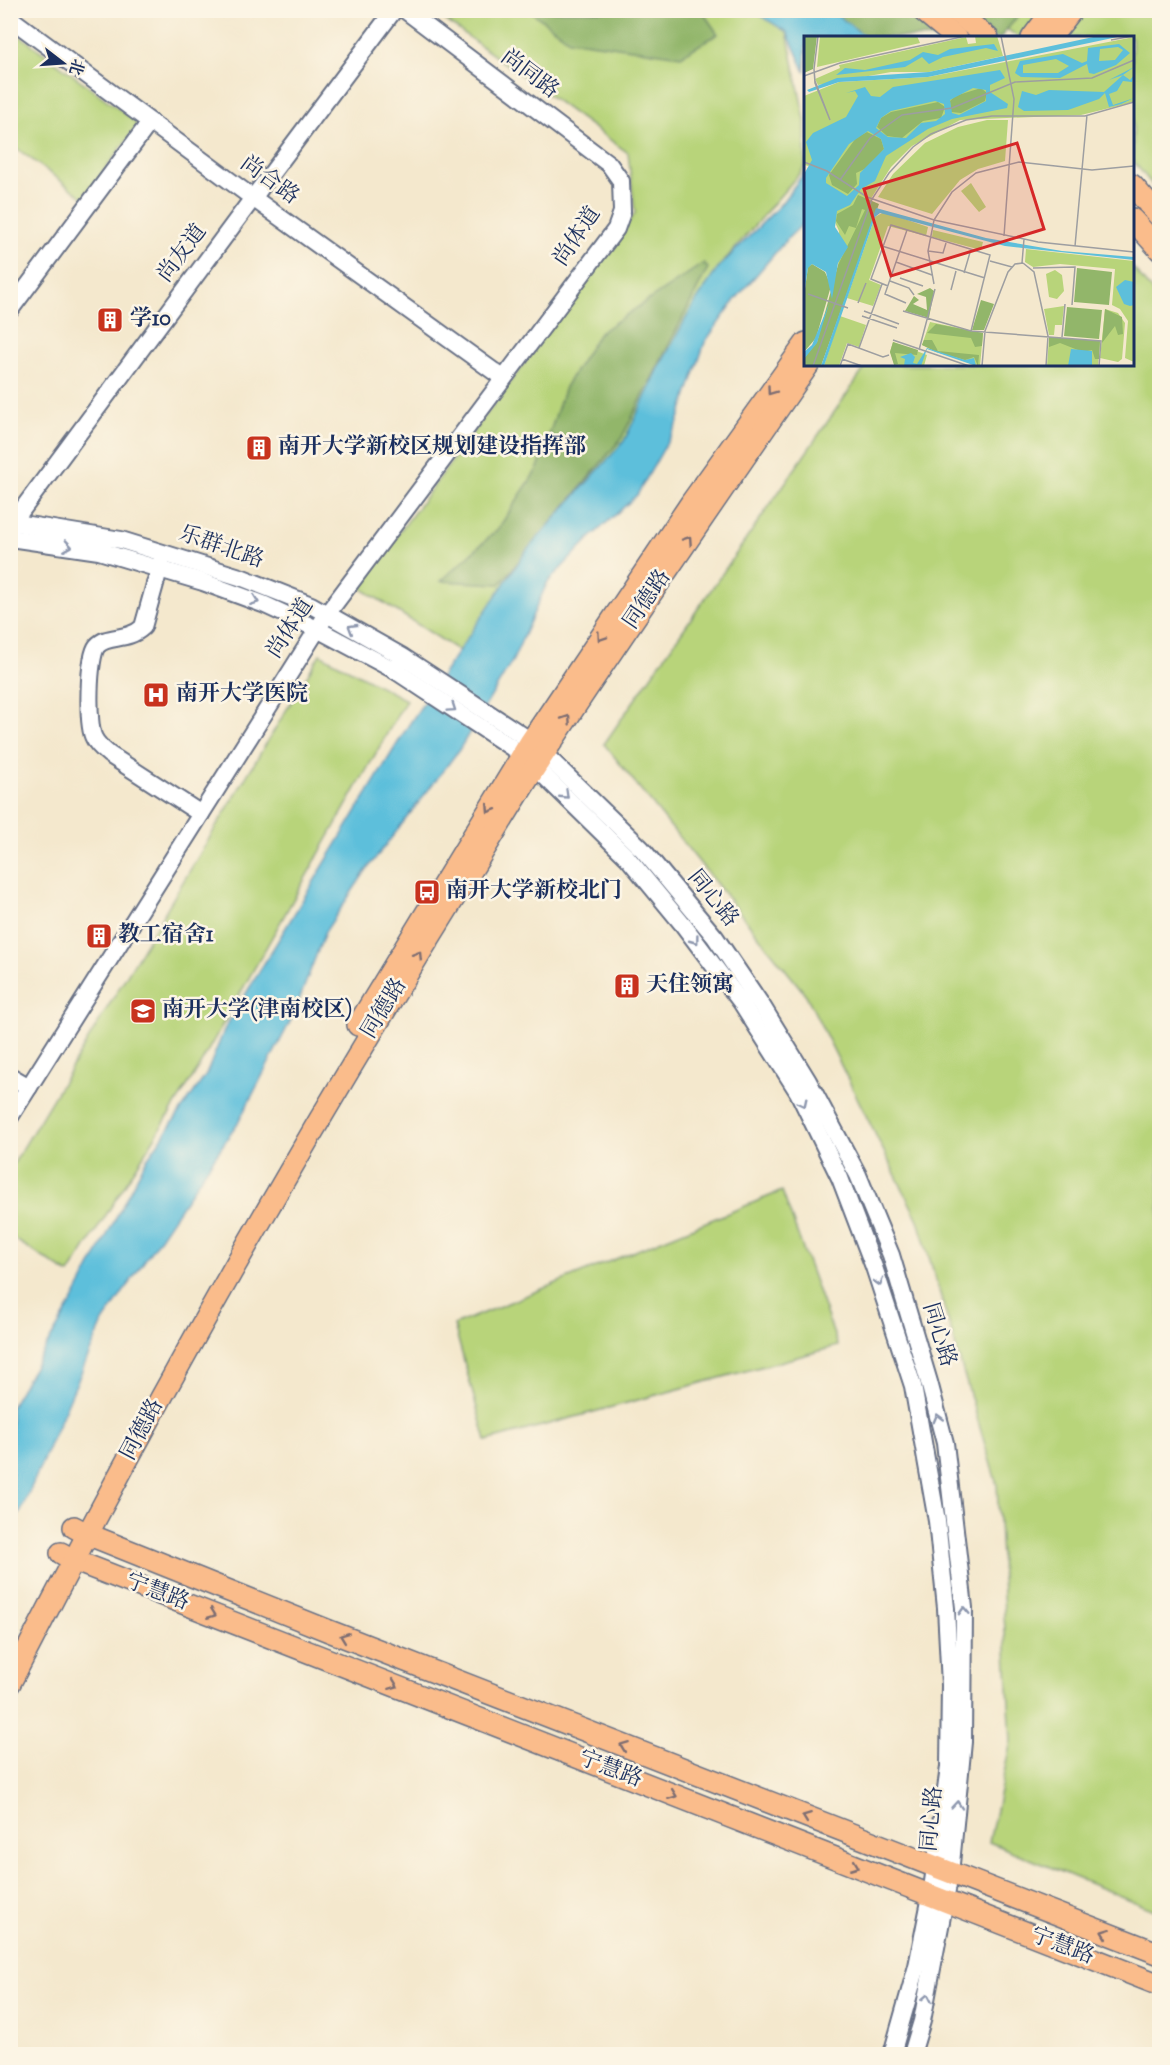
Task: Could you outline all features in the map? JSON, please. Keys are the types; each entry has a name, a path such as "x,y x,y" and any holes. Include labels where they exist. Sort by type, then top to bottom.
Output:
{"main road":[{"path":"922,10 954,36"},
{"path":"954,10 986,36"},
{"path":"1037,36 1053,10"},
{"path":"1037,36 1072,10"},
{"path":"1134,187 1160,217"},
{"path":"1134,221 1160,250"},
{"name":"同德路","path":"10,1683 80,1531 290,1168 534,754 691,503 804,346"},
{"name":"同德路","path":"534,754 808,366"},
{"name":"宁慧路","path":"80,1531 329,1631 1160,1954"},
{"name":"同德路","path":"10,1651 67,1556"},
{"name":"宁慧路","path":"67,1556 1160,1985"}],"street":[{"name":"尚友道","path":"11,527 394,10"},
{"name":"尚同路","path":"405,10 609,164 621,181"},
{"name":"尚合路","path":"10,18 253,198 503,378"},
{"path":"10,310 150,122"},
{"name":"尚体道","path":"10,1117 327,614 615,229 622,212 621,181"},
{"name":"乐群北路","path":"11,527 120,540 243,578 311,605 534,754"},
{"name":"乐群北路","path":"11,527 203,582 263,604 399,664"},
{"path":"164,552 143,627 135,635 105,640 96,646 90,666 90,729 98,745 110,755 201,814"},
{"name":"同心路","path":"534,754 642,849 715,937 749,986 819,1102 858,1175 891,1255 945,1443 964,1608 963,1742 922,2021 912,2055"},
{"path":"10,1076 29,1087"},
{"name":"同心路","path":"892,2055 939,1899"}],"green space":[{"path":"433,11 758,11 787,32 804,115 804,168 718,268 624,441 459,651 359,587 635,213 628,153"},
{"path":"530,11 702,11 718,34 681,56 569,40"},
{"path":"787,11 1022,11 1002,36 822,36"},
{"path":"982,11 1159,11 1159,193 1134,162 1134,36 1017,36"},
{"path":"11,29 139,124 84,198 11,144"},
{"path":"704,263 708,268 621,439 500,584 441,581 498,529 538,468 565,387 599,333"},
{"path":"1134,269 1160,301 1159,1912 989,1842 1011,1741 997,1485 918,1220 806,995 604,744 866,366 1134,366"},
{"path":"320,654 406,700 194,1075 69,1274 11,1237 11,1168"},
{"path":"782,1191 838,1346 486,1441 454,1325"}],"water":[{"path":"753,11 832,11 865,36 804,36 804,70 787,32"},
{"path":"804,173 804,223 787,239 735,300 705,342 677,425 637,495 590,538 547,583 513,660 459,750 365,872 325,932 293,1016 239,1121 103,1322 21,1511 11,1529 11,1406 70,1306 145,1162 206,1075 225,1028 408,726 526,551 624,441 661,364 691,309 718,268 780,205"}],"place":[{"name":"学10","path":"110,320"},
{"name":"南开大学新校区规划建设指挥部","path":"259,448"},
{"name":"南开大学医院","path":"156,695"},
{"name":"南开大学新校北门","path":"427,892"},
{"name":"教工宿舍1","path":"99,936"},
{"name":"天住领寓","path":"627,986"},
{"name":"南开大学(津南校区)","path":"143,1011"}]}
